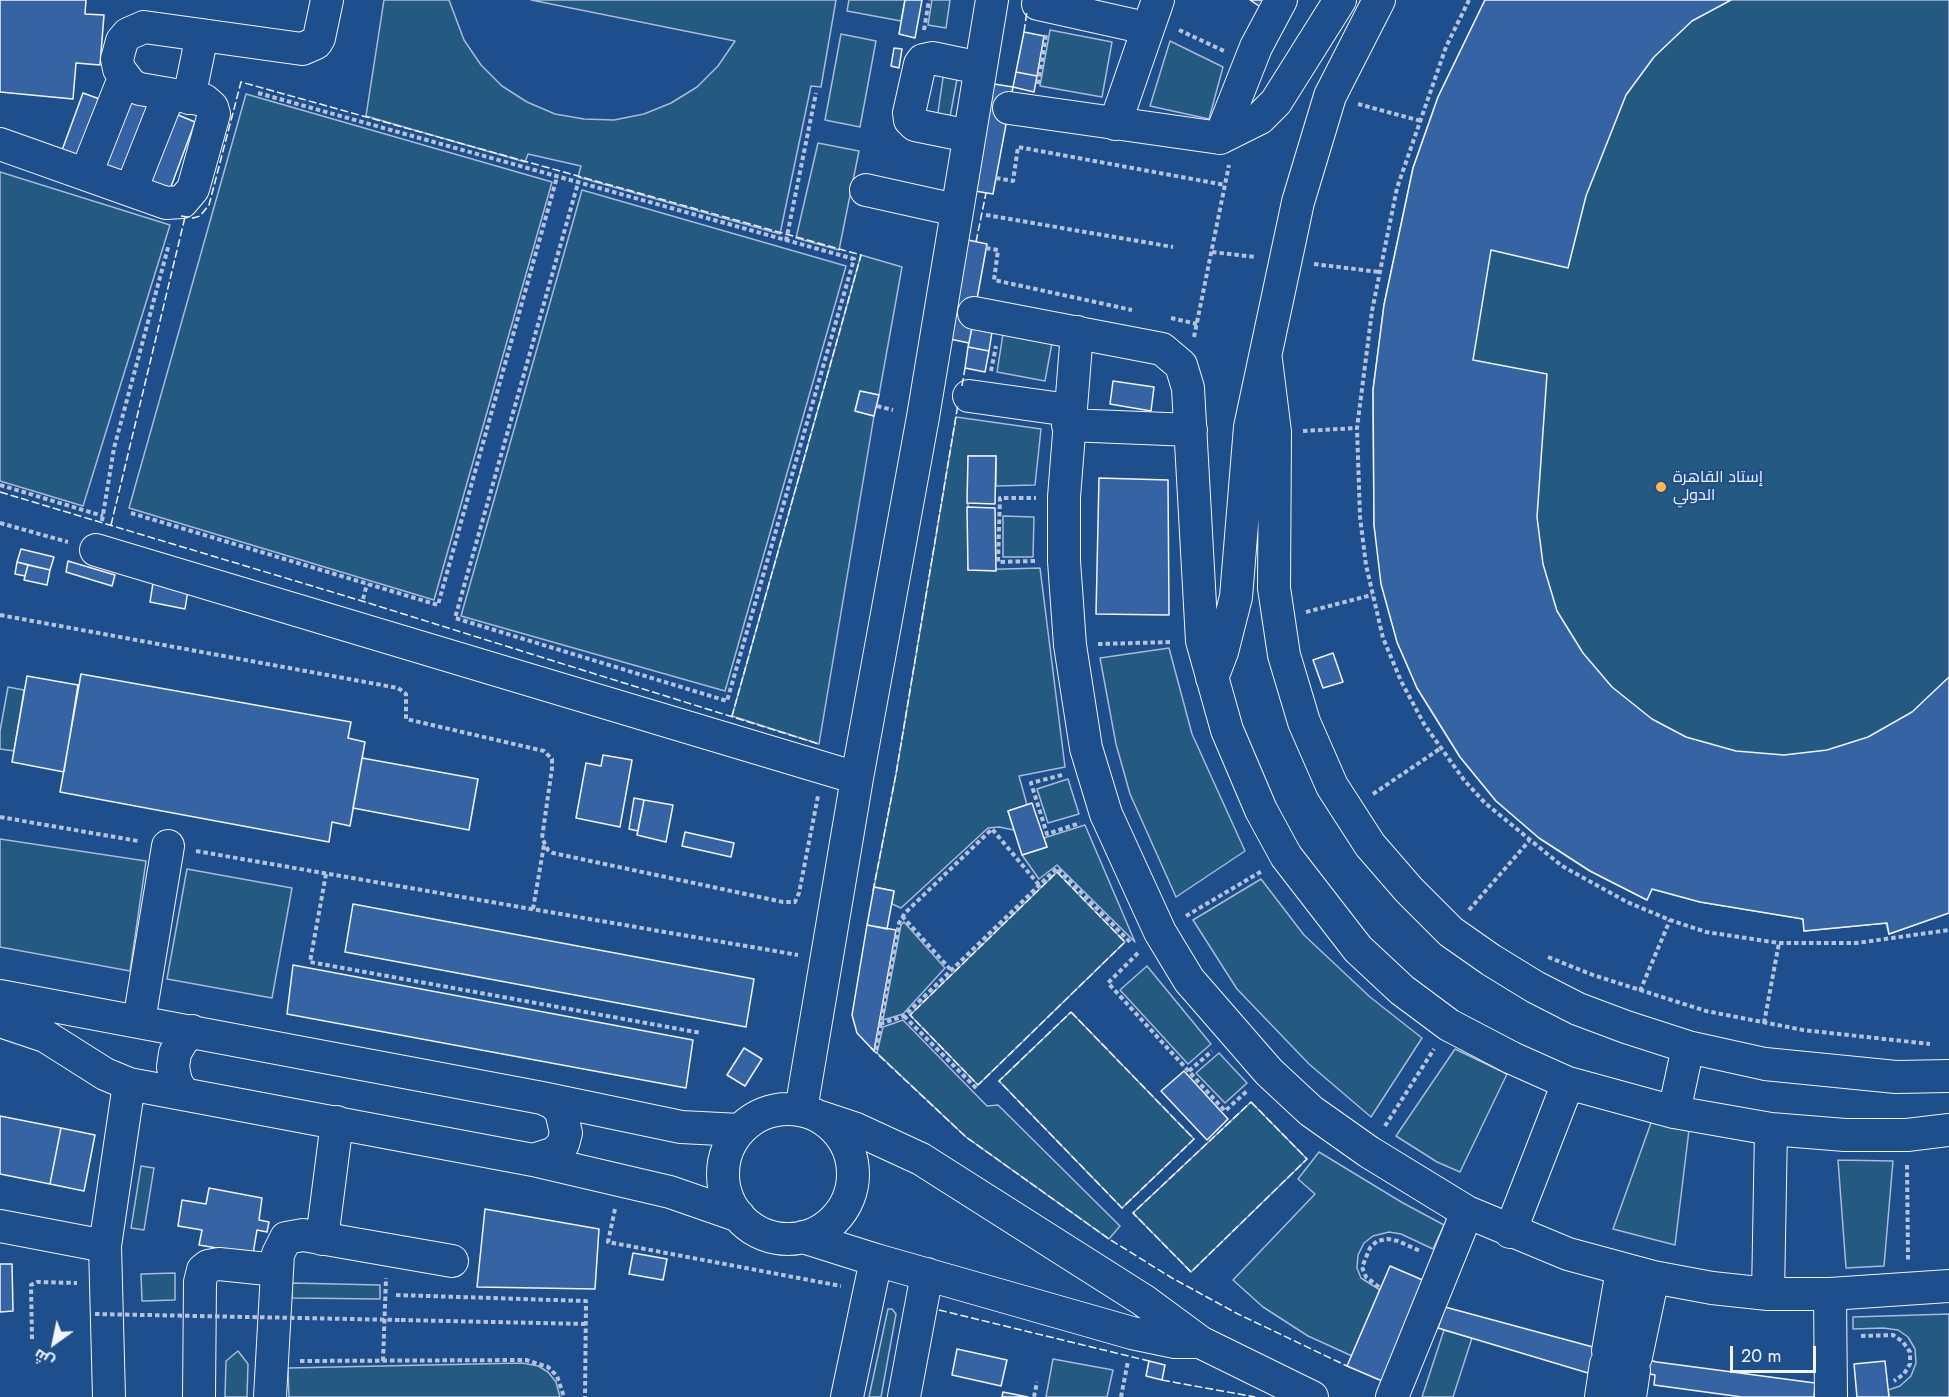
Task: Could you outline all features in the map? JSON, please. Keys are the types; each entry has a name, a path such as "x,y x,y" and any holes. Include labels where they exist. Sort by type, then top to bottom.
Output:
{"lane":[{"path":"0,144 174,204 189,197 214,114 209,103 140,89 124,78 117,59 122,41 135,30 144,27 302,50 310,47 320,38 327,0"},
{"path":"992,0 980,68 1002,106"},
{"path":"1228,135 1249,63 1281,0"},
{"path":"1002,106 1115,124 1228,135 1260,118 1276,102 1340,0"},
{"path":"1212,678 1222,652 1236,597 1250,427 1298,202 1330,96 1379,0"},
{"path":"1044,5 1152,15 1115,124"},
{"path":"131,190 179,96 202,35"},
{"path":"969,136 915,125 910,120 909,113 920,64 923,60 932,58 980,68"},
{"path":"86,174 124,78"},
{"path":"810,1113 826,960 923,417 968,311 956,210 969,136 1002,106"},
{"path":"866,190 956,210"},
{"path":"968,311 1162,349 1173,356 1186,376 1202,641 1227,730 1261,810 1286,856 1358,949 1402,990 1449,1025 1512,1058 1568,1083 1674,1112 1771,1129 1845,1136 1907,1135 1949,1130"},
{"path":"1077,332 1064,497 1064,561 1077,701 1092,767 1106,814 1160,932 1189,980 1269,1072 1311,1111 1368,1152 1467,1212 1510,1232 1568,1254 1653,1277 1712,1288 1768,1294 1830,1294 1949,1286"},
{"path":"1266,360 1275,432 1274,588 1284,655 1304,722 1332,786 1370,845 1409,890 1451,932 1535,987 1578,1009 1688,1047 1765,1064 1811,1070 1896,1077 1949,1076"},
{"path":"978,397 1069,417 1191,430"},
{"path":"96,550 857,778"},
{"path":"140,1021 168,846"},
{"path":"0,996 542,1098 681,1127 740,1130"},
{"path":"0,1021 45,1036 105,1074 129,1084 533,1160 670,1192 739,1216"},
{"path":"184,1094 176,1082 173,1067 175,1053 192,1031"},
{"path":"1674,1112 1688,1047"},
{"path":"1510,1232 1568,1083"},
{"path":"109,1397 105,1246 129,1084"},
{"path":"533,1160 544,1159 555,1153 566,1133 561,1111 553,1103 542,1098"},
{"path":"810,1113 835,1128 846,1144 852,1163 853,1183 847,1201 836,1217 821,1230 803,1237 786,1238 769,1235 753,1228 739,1216 729,1201 724,1182 724,1164 729,1146 740,1130 753,1119 768,1112 810,1113 856,1129 921,1159 1143,1300 1200,1342 1312,1397"},
{"path":"322,1239 337,1122"},
{"path":"1768,1294 1771,1129"},
{"path":"1392,1397 1467,1212"},
{"path":"0,1226 105,1246"},
{"path":"270,1397 279,1248 286,1238 297,1235 452,1261"},
{"path":"803,1237 1132,1333 1175,1342 1200,1342"},
{"path":"848,1397 876,1260"},
{"path":"199,1397 200,1282 203,1270 213,1264 219,1264 277,1270"},
{"path":"1622,1270 1623,1368"},
{"path":"904,1397 927,1274"},
{"path":"1602,1397 1623,1368 1653,1277"},
{"path":"1830,1294 1832,1397"}],"path":[{"path":"1469,0 1446,47 1397,188 1379,272 1357,428 1360,517 1371,595 1383,638 1401,681 1424,724 1464,780 1485,803 1529,841 1598,887 1670,920 1706,932 1779,943 1857,944 1949,930"},
{"path":"1002,106 1044,5"},
{"path":"1152,15 1249,63"},
{"path":"258,93 854,259 727,701 455,618 578,183"},
{"path":"786,241 816,93"},
{"path":"1352,102 1421,121"},
{"path":"1186,376 1225,185 1228,135"},
{"path":"996,178 1013,181 1018,147 1225,185"},
{"path":"131,513 438,605 557,177"},
{"path":"956,210 1173,247"},
{"path":"0,523 96,550 114,448 169,244"},
{"path":"986,248 998,250 994,280 1140,312"},
{"path":"1307,263 1379,272"},
{"path":"968,311 978,397"},
{"path":"1163,316 1197,324"},
{"path":"1291,431 1357,428"},
{"path":"0,485 103,516"},
{"path":"1064,497 1000,498 998,562 1064,561"},
{"path":"1296,614 1371,595"},
{"path":"0,615 403,690 406,694 406,718 537,748 549,754 552,768 543,832 544,845 533,909"},
{"path":"1071,645 1202,641"},
{"path":"1370,797 1441,748"},
{"path":"1092,767 1031,783 1047,834 1106,814"},
{"path":"544,845 553,853 790,903 795,902 799,893 819,795"},
{"path":"0,818 826,960"},
{"path":"876,1050 902,916 992,829 1039,885"},
{"path":"1478,900 1529,841"},
{"path":"880,1024 904,1016 1057,868 1139,952"},
{"path":"326,874 310,962 701,1033"},
{"path":"1468,911 1478,918"},
{"path":"902,916 950,969"},
{"path":"1640,991 1670,920"},
{"path":"1764,1023 1779,943"},
{"path":"1543,954 1640,991 1706,1011 1764,1023 1852,1036 1937,1045"},
{"path":"904,1016 978,1090"},
{"path":"1368,1152 1449,1025"},
{"path":"1907,1135 1908,1290"},
{"path":"621,1180 608,1242 843,1287 841,1298"},
{"path":"1379,1287 1366,1277 1362,1267 1370,1248 1377,1241 1398,1240 1446,1263"},
{"path":"383,1361 386,1250"},
{"path":"32,1339 33,1283 73,1281 79,1289"},
{"path":"396,1295 586,1301 585,1397"},
{"path":"95,1314 585,1324"},
{"path":"1830,1340 1882,1334 1893,1335 1903,1342 1910,1352 1910,1364 1904,1374 1894,1381"},
{"path":"271,1361 537,1362 557,1376 564,1397"},
{"path":"1034,1397 1037,1382"}],"shaded area":[{"path":"384,0 449,0 464,40 481,65 502,86 527,102 555,114 584,119 614,120 644,114 671,103 697,87 718,66 735,41 531,0 836,0 821,87 811,86 780,234 578,177 581,166 528,154 525,162 366,116"},
{"path":"849,0 905,0 901,21 847,11"},
{"path":"932,0 950,0 946,28 928,25"},
{"name":"إستاد القاهرة الدولي","path":"1485,0 1949,0 1949,913 1889,934 1886,923 1804,931 1803,919 1700,902 1652,889 1647,900 1590,871 1539,838 1496,801 1460,757 1417,688 1397,642 1374,525 1373,390 1384,305 1413,168 1438,97"},
{"path":"1050,30 1112,42 1102,97 1040,86"},
{"path":"841,34 876,41 860,127 825,120"},
{"path":"1170,41 1223,67 1209,119 1150,106"},
{"path":"944,71 958,74 949,122 937,119"},
{"path":"246,94 552,182 434,600 129,508"},
{"path":"818,143 859,151 839,250 796,238"},
{"path":"0,172 170,225 83,506 0,481"},
{"path":"582,190 846,266 725,691 461,616"},
{"path":"861,255 902,267 879,395 860,391 855,411 874,416 819,744 732,716"},
{"path":"1003,334 1052,343 1045,381 997,372"},
{"path":"956,417 1041,429 1035,485 996,486 996,456 968,456 968,570 1040,568 1065,767 1019,776 1027,805 1008,811 1014,830 999,827 988,828 901,908 892,904 894,891 874,887 896,774"},
{"path":"1003,516 1034,517 1033,557 1003,557"},
{"path":"1169,648 1192,734 1245,851 1176,897 1130,794 1116,744 1100,658"},
{"path":"8,687 24,690 14,751 0,749 0,731"},
{"path":"1068,779 1079,814 1048,823 1037,789"},
{"path":"1085,825 1135,942 1057,865 1039,879 1022,855 1047,847 1044,838"},
{"path":"0,839 146,861 130,971 0,947"},
{"path":"187,869 292,888 272,998 167,979"},
{"path":"1057,872 1125,942 978,1085 910,1015"},
{"path":"1261,879 1304,935 1370,997 1422,1038 1371,1117 1309,1064 1237,989 1193,920"},
{"path":"904,922 945,968 903,1014 883,1020 901,925"},
{"path":"1147,966 1211,1044 1188,1064 1120,990"},
{"path":"1071,1012 1194,1139 1122,1208 999,1081"},
{"path":"903,1020 987,1106 998,1105 1120,1226 1109,1239 966,1137 877,1053 883,1027"},
{"path":"1455,1049 1507,1074 1460,1172 1437,1162 1396,1136"},
{"path":"1219,1053 1247,1083 1225,1103 1196,1073"},
{"path":"1251,1102 1307,1159 1191,1272 1133,1213"},
{"path":"1652,1120 1689,1130 1675,1245 1613,1229"},
{"path":"1319,1152 1444,1225 1433,1249 1401,1234 1389,1232 1373,1236 1364,1243 1358,1255 1357,1268 1361,1278 1380,1290 1352,1356 1308,1336 1263,1307 1233,1280 1315,1194 1298,1179"},
{"path":"1838,1160 1893,1161 1884,1266 1846,1268"},
{"path":"141,1166 154,1168 144,1230 131,1228"},
{"path":"175,1273 175,1300 142,1301 141,1274"},
{"path":"292,1283 380,1285 380,1299 292,1298"},
{"path":"888,1309 892,1309 896,1314 881,1397 869,1397"},
{"path":"1949,1314 1949,1397 1889,1397 1888,1390 1900,1386 1911,1376 1916,1363 1915,1349 1908,1337 1898,1330 1853,1329 1853,1317"},
{"path":"1444,1330 1472,1338 1453,1397 1422,1397"},
{"path":"238,1351 248,1364 247,1397 225,1397 226,1361"},
{"path":"1053,1359 1113,1370 1107,1397 1046,1397"},
{"path":"522,1363 538,1366 548,1372 556,1382 560,1397 289,1397 288,1368"}],"building":[{"path":"0,0 86,0 85,14 104,15 100,65 76,63 73,99 0,92"},
{"path":"905,0 922,0 915,38 899,34"},
{"path":"1250,0 1267,0 1262,8"},
{"path":"1485,0 1731,0 1692,21 1654,57 1626,95 1586,196 1568,268 1491,250 1473,360 1547,374 1537,517 1543,564 1557,611 1583,653 1612,687 1652,719 1686,737 1736,751 1784,755 1827,750 1868,737 1912,712 1949,677 1949,913 1889,934 1887,923 1804,931 1803,919 1700,902 1652,889 1647,900 1590,871 1539,838 1496,801 1460,757 1417,688 1397,642 1381,584 1374,525 1373,390 1384,305 1413,168 1438,97"},
{"path":"1024,32 1044,36 1037,76 1016,72"},
{"path":"894,48 902,49 899,68 891,66"},
{"path":"1016,72 1037,76 1034,92 1013,87"},
{"path":"994,84 1013,87 993,194 975,191"},
{"path":"83,93 105,101 83,161 61,153"},
{"path":"123,97 150,107 123,177 96,167"},
{"path":"171,112 195,122 169,192 144,182"},
{"path":"968,240 987,244 969,343 950,339"},
{"path":"972,328 992,332 989,351 968,347"},
{"path":"968,347 989,351 985,372 965,368"},
{"path":"1113,381 1154,387 1151,411 1110,404"},
{"path":"860,391 879,395 874,416 855,411"},
{"path":"968,456 996,456 995,504 967,503"},
{"path":"1099,478 1168,480 1169,615 1096,614"},
{"path":"967,507 995,508 996,571 968,570"},
{"path":"21,549 54,557 50,570 17,562"},
{"path":"68,561 115,575 112,586 66,572"},
{"path":"17,562 28,565 25,576 15,574"},
{"path":"28,565 50,570 47,585 24,580"},
{"path":"153,583 188,590 185,609 150,602"},
{"path":"1333,653 1343,682 1323,688 1313,660"},
{"path":"81,674 351,722 348,738 365,742 350,826 332,822 329,842 60,792"},
{"path":"27,676 78,685 64,772 12,762"},
{"path":"603,755 632,760 620,827 576,818 586,763 601,766"},
{"path":"362,758 478,779 469,830 353,808"},
{"path":"634,798 644,800 638,831 629,829"},
{"path":"644,800 673,805 666,842 637,835"},
{"path":"1032,803 1047,847 1022,855 1008,811"},
{"path":"685,832 734,843 731,857 682,846"},
{"path":"874,887 894,891 887,929 867,925"},
{"path":"353,904 754,979 746,1027 345,952"},
{"path":"867,925 896,930 874,1051 857,1033 852,1015"},
{"path":"293,965 693,1040 686,1088 287,1014"},
{"path":"744,1048 762,1059 745,1086 727,1075"},
{"path":"1184,1071 1228,1119 1207,1140 1161,1091"},
{"path":"0,1116 61,1128 50,1184 0,1174"},
{"path":"61,1128 95,1135 84,1191 50,1184"},
{"path":"209,1188 262,1198 259,1220 269,1222 267,1232 257,1230 253,1254 199,1245 202,1230 178,1226 182,1200 206,1204"},
{"path":"485,1209 599,1229 595,1289 477,1287"},
{"path":"633,1253 667,1259 663,1280 629,1274"},
{"path":"0,1264 12,1264 13,1311 0,1312"},
{"path":"1390,1266 1425,1281 1382,1381 1347,1366"},
{"path":"1445,1307 1657,1362 1815,1383 1814,1397 1742,1397 1654,1385 1655,1375 1591,1362 1588,1373 1438,1328"},
{"path":"957,1349 1007,1360 1001,1386 952,1375"},
{"path":"1149,1361 1165,1365 1162,1380 1146,1376"},
{"path":"1885,1361 1889,1397 1857,1397 1854,1364"},
{"path":"1003,1392 1028,1397 1002,1397"}],"fence":[{"path":"1024,32 1027,11"},
{"path":"181,216 193,218 200,216 209,205 241,82 861,255 732,716"},
{"path":"976,242 986,193"},
{"path":"111,525 185,217"},
{"path":"962,386 965,368"},
{"path":"873,891 896,774 958,404"},
{"path":"0,492 362,601 819,744"},
{"path":"1057,872 1125,942 978,1085 910,1015 1057,872"},
{"path":"1071,1012 1194,1139 1122,1208 999,1081 1071,1012"},
{"path":"871,1048 966,1137 1109,1239 1172,1278 1238,1314 1347,1366"},
{"path":"1251,1102 1307,1159 1191,1272 1133,1213 1251,1102"},
{"path":"939,1310 1149,1361"},
{"path":"1162,1380 1255,1397"}],"place":[{"name":"إستاد القاهرة الدولي","path":"1661,487"}]}
